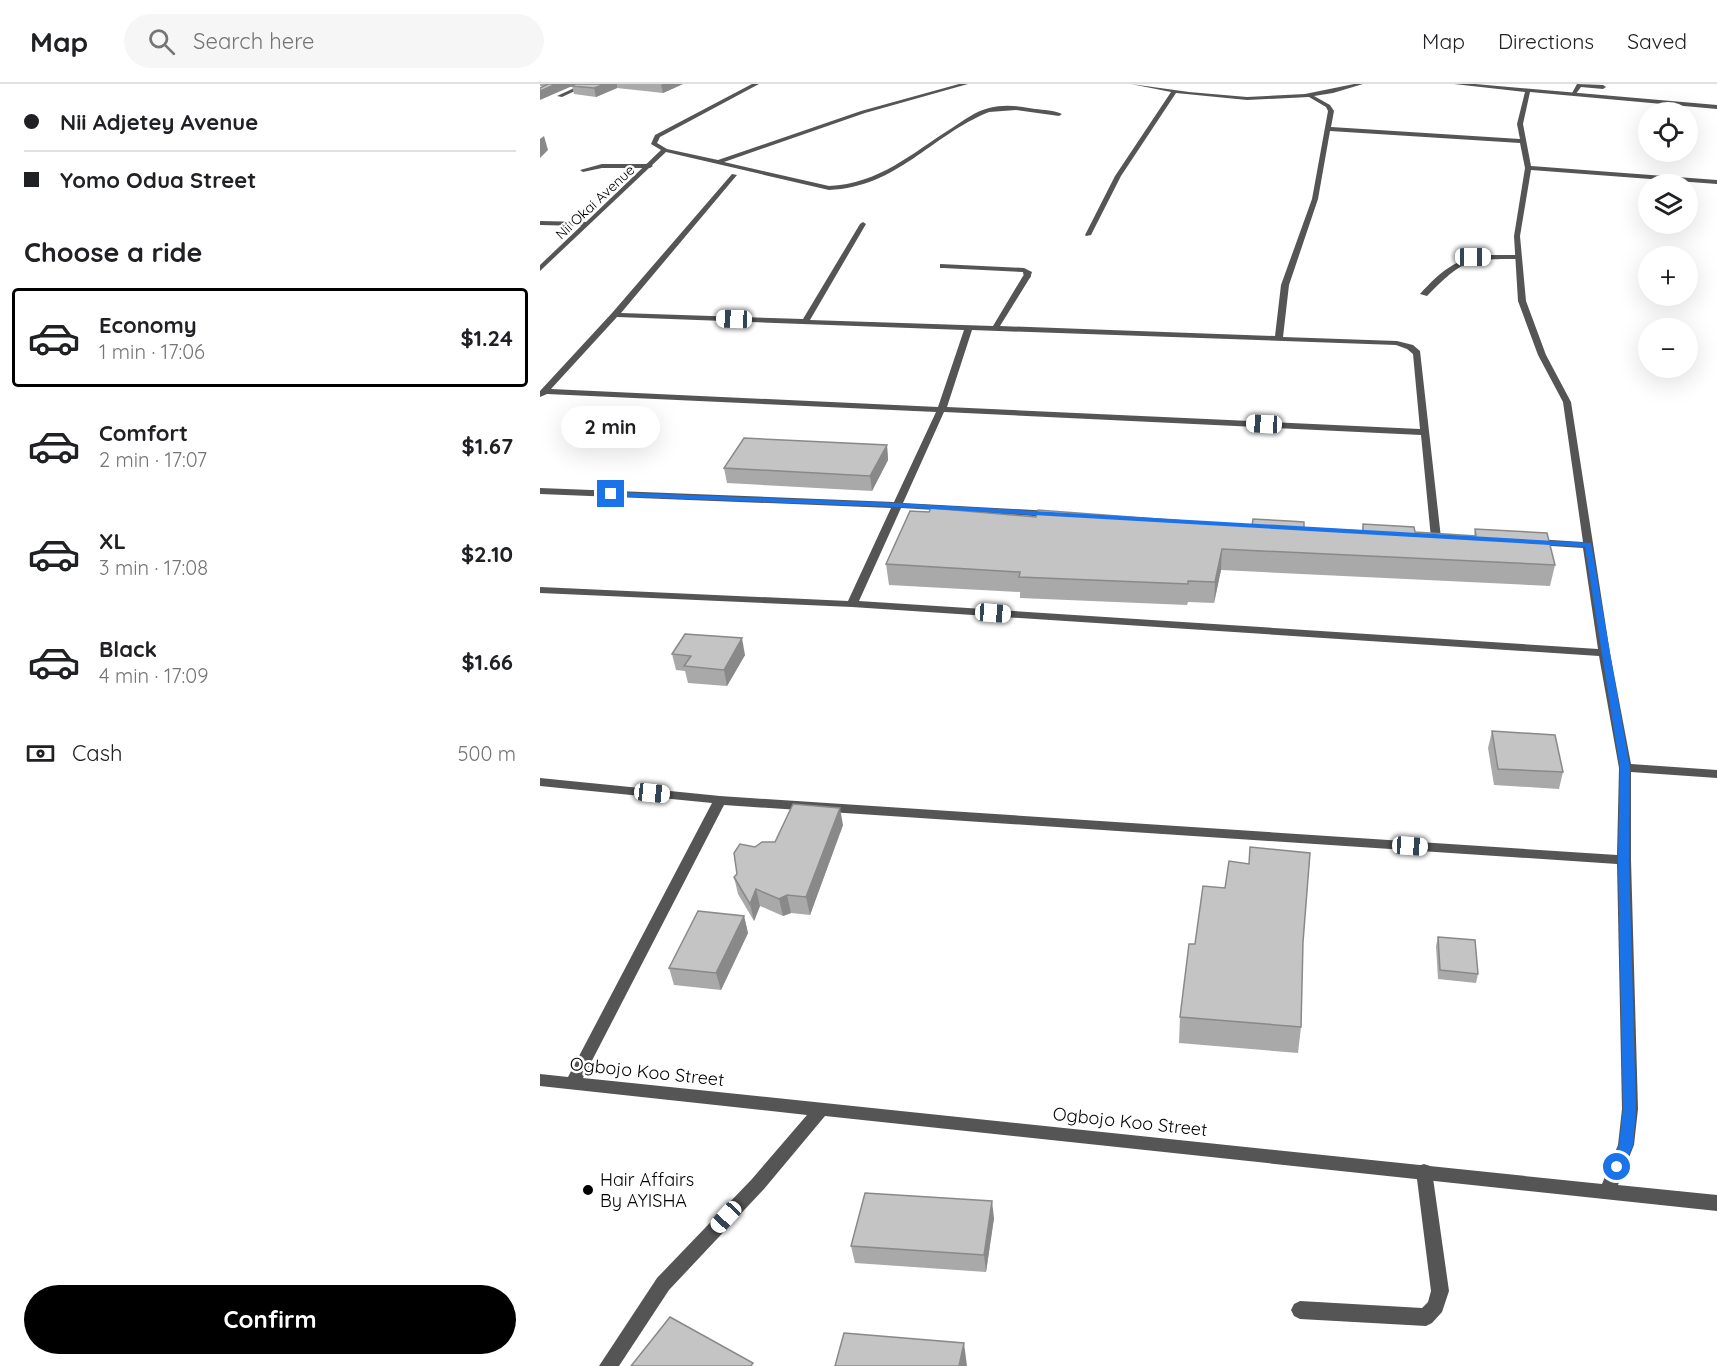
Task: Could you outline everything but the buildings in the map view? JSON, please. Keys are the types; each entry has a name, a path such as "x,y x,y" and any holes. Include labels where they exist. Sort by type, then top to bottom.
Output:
{"street":[{"path":"560,96 587,84"},
{"path":"756,84 657,136 654,144 665,150 829,188 844,189 873,181 928,144 987,110 1002,108 1059,114"},
{"path":"720,161 863,112 965,84"},
{"path":"1134,84 1174,92 1257,97 1312,97 1360,84"},
{"path":"1151,88 1164,84"},
{"path":"1334,84 1350,87"},
{"path":"1457,84 1717,107"},
{"path":"1574,94 1579,85 1603,87"},
{"path":"1528,90 1520,124 1527,168 1517,237 1522,301 1542,355 1568,402 1604,653 1625,768 1624,860 1630,1109 1626,1145 1608,1189"},
{"path":"1088,236 1118,176 1174,92"},
{"path":"1279,339 1285,285 1315,199 1331,111 1328,106 1312,97"},
{"path":"1327,129 1523,141"},
{"name":"Nii Okai Avenue","path":"540,270 665,150"},
{"path":"583,170 602,166 650,166"},
{"path":"1527,168 1717,182"},
{"path":"543,394 615,315 734,175"},
{"path":"540,224 588,224"},
{"path":"805,322 864,224"},
{"path":"1424,294 1450,268 1466,258 1518,257"},
{"path":"944,267 1028,272 1028,276 995,329"},
{"path":"615,315 1397,343 1410,347 1417,353 1436,538"},
{"path":"852,604 942,408 969,328"},
{"path":"543,394 942,408 1424,432"},
{"path":"540,491 896,505 1060,515"},
{"path":"1424,537 1447,538"},
{"path":"1530,542 1588,545"},
{"path":"540,590 852,604 1604,653"},
{"path":"1625,768 1717,774"},
{"path":"540,782 720,800 1624,860"},
{"path":"573,1083 720,800"},
{"name":"Ogbojo Koo Street","path":"540,1080 1608,1189 1717,1203"},
{"path":"608,1366 663,1284 758,1184 821,1110"},
{"path":"1300,1310 1426,1317 1436,1306 1440,1290 1424,1171"}],"place":[{"name":"Hair Affairs By AYISHA","path":"588,1190"}],"route":[{"path":"611,494 896,505 1588,545 1604,653 1625,768 1624,860 1630,1109 1626,1145 1617,1167"}]}
